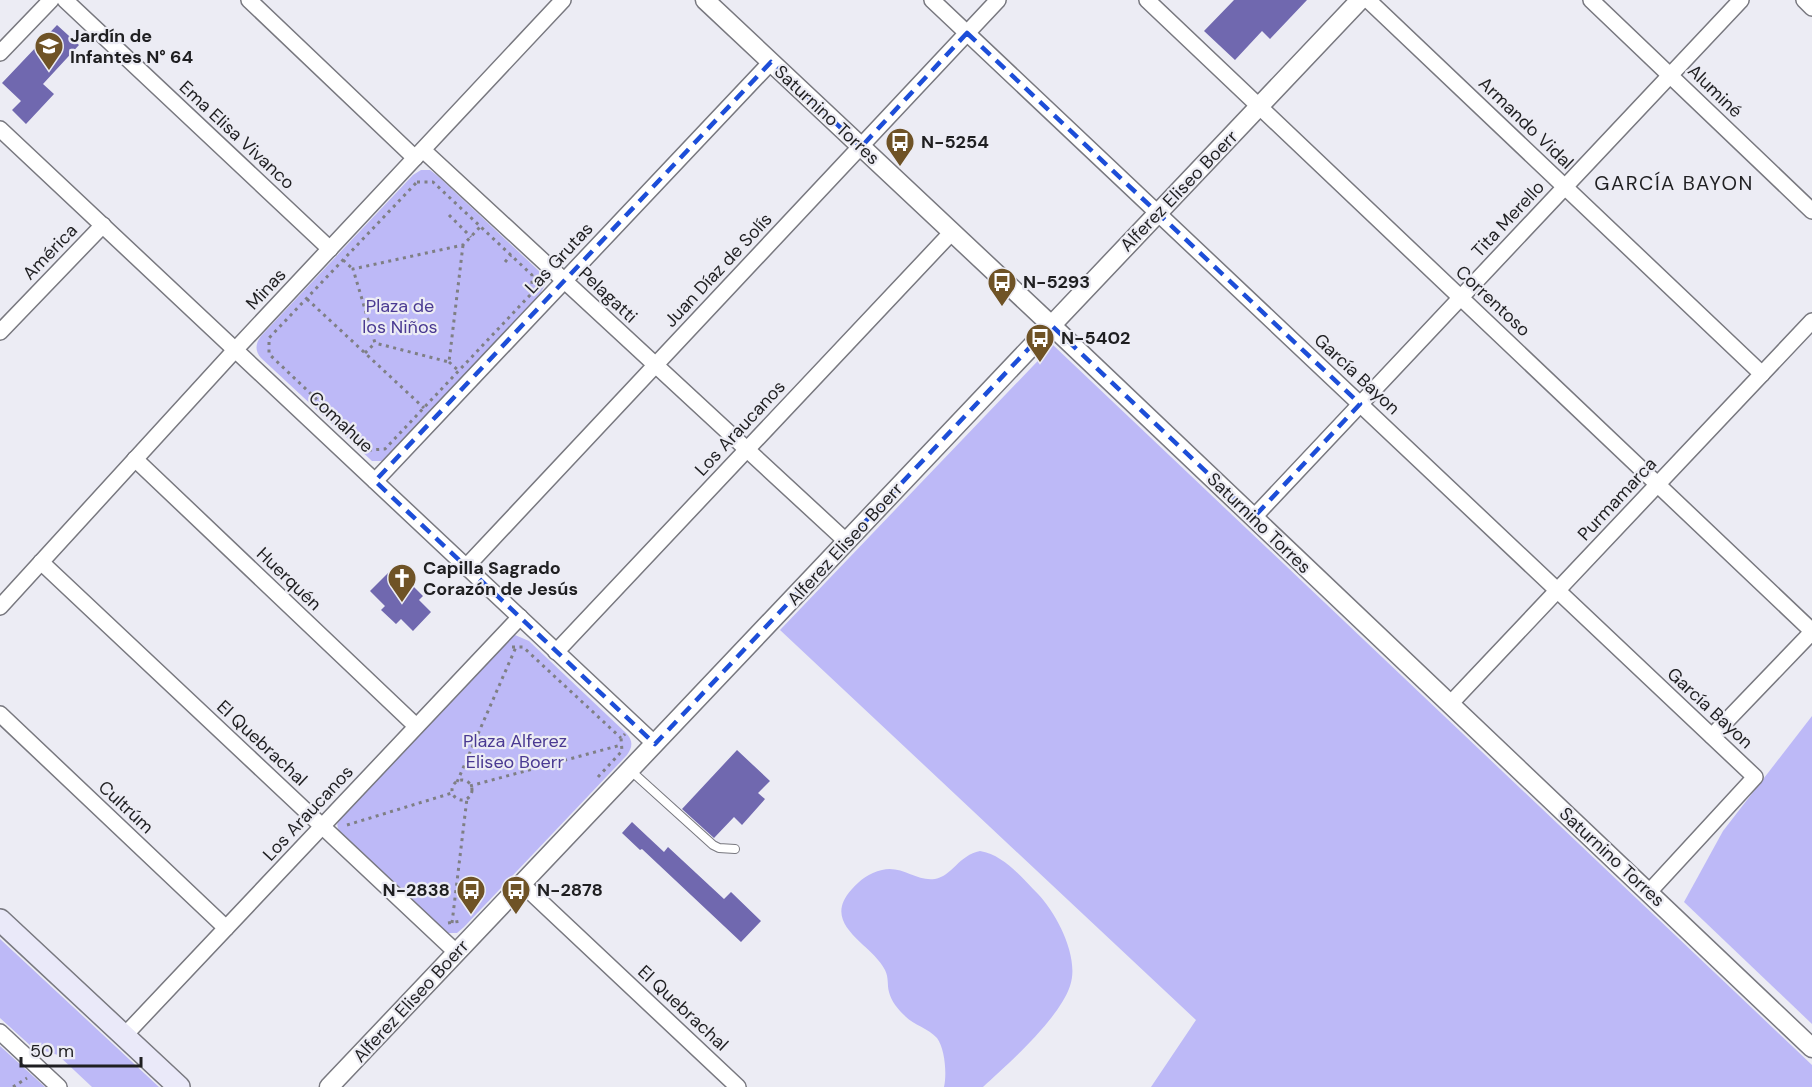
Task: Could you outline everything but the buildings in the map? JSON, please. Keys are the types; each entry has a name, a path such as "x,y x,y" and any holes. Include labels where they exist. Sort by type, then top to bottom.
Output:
{"main road":[{"path":"0,920 178,1087"}],"street":[{"path":"0,53 51,0"},
{"name":"Ema Elisa Vivanco","path":"65,0 330,249"},
{"name":"Pelagatti","path":"249,0 564,281 847,542"},
{"name":"Minas","path":"0,607 235,350 563,0"},
{"name":"Saturnino Torres","path":"705,0 1254,517 1812,1048"},
{"name":"García Bayon","path":"932,0 1755,777 1649,892"},
{"name":"Juan Díaz de Solís","path":"466,567 998,0"},
{"name":"Correntoso","path":"1147,0 1812,631"},
{"name":"Alferez Eliseo Boerr","path":"329,1087 1360,0"},
{"name":"Armando Vidal","path":"1368,0 1762,374"},
{"name":"Aluminé","path":"1591,0 1812,211"},
{"name":"Tita Merello","path":"1254,517 1741,0"},
{"path":"1804,0 1812,8"},
{"name":"Las Grutas","path":"375,481 771,62"},
{"name":"Comahue","path":"0,129 655,744"},
{"name":"América","path":"0,332 103,225"},
{"name":"Los Araucanos","path":"556,652 952,232"},
{"name":"Purmamarca","path":"1450,704 1812,321"},
{"name":"Huerquén","path":"135,459 416,726"},
{"name":"El Quebrachal","path":"41,562 457,953"},
{"name":"Los Araucanos","path":"124,1036 520,617"},
{"path":"1712,736 1812,631"},
{"name":"Cultrúm","path":"0,714 226,928"},
{"name":"El Quebrachal","path":"522,884 738,1087"},
{"path":"0,1032 59,1087"}],"lane":[{"path":"630,770 713,845 723,849 735,849"}],"path":[{"path":"417,182 433,182 511,255 532,275 532,293 385,449 370,450 269,354 269,338 417,182"},
{"path":"449,215 471,237"},
{"path":"353,270 463,245 481,227"},
{"path":"449,362 463,245"},
{"path":"505,261 511,255"},
{"path":"343,260 353,270 375,344"},
{"path":"307,298 424,408"},
{"path":"456,304 461,308"},
{"path":"375,344 449,362 459,371"},
{"path":"365,353 375,344"},
{"path":"509,647 523,647 621,738 622,751 597,777"},
{"path":"452,793 516,647"},
{"path":"470,786 621,745"},
{"path":"452,923 467,798 471,793 470,786 466,782 457,782"},
{"path":"452,793 459,799 467,798"},
{"path":"347,825 452,793"},
{"path":"347,819 348,831"},
{"path":"445,922 460,923 468,914"},
{"path":"14,1087 27,1077"}],"highlighted area":[{"path":"967,33 1360,404 1254,517 1051,325 655,744 375,481 771,62 861,147"}],"green space":[{"name":"Plaza de los Niños","path":"421,170 430,170 439,177 539,271 546,283 539,296 390,455 382,461 372,461 261,358 257,345 261,336 413,175"},
{"path":"1053,345 1812,1065 1812,1087 1151,1087 1196,1020 780,630"},
{"name":"Plaza Alferez Eliseo Boerr","path":"515,635 529,641 626,733 630,738 631,746 627,755 464,927 457,933 448,933 339,832 338,820 511,636"},
{"path":"1812,716 1812,1024 1684,902 1723,831"},
{"path":"980,851 997,857 1019,874 1045,903 1065,937 1072,963 1072,975 1064,999 1044,1026 983,1087 944,1087 945,1062 940,1043 937,1038 908,1018 893,1002 885,970 851,933 841,913 843,902 852,889 873,873 889,869 935,879 946,874 966,857"},
{"path":"0,939 159,1087 92,1087 58,1055 32,1047 0,1018"},
{"path":"0,1046 45,1087 0,1087"}],"place":[{"name":"Jardín de Infantes N° 64","path":"49,72"},
{"name":"N-5254","path":"900,168"},
{"name":"N-5293","path":"1002,308"},
{"name":"N-5402","path":"1040,364"},
{"name":"Capilla Sagrado Corazón de Jesús","path":"402,604"},
{"name":"N-2838","path":"471,916"},
{"name":"N-2878","path":"516,916"}],"district":[{"name":"GARCÍA BAYON","path":"1674,183"}]}
